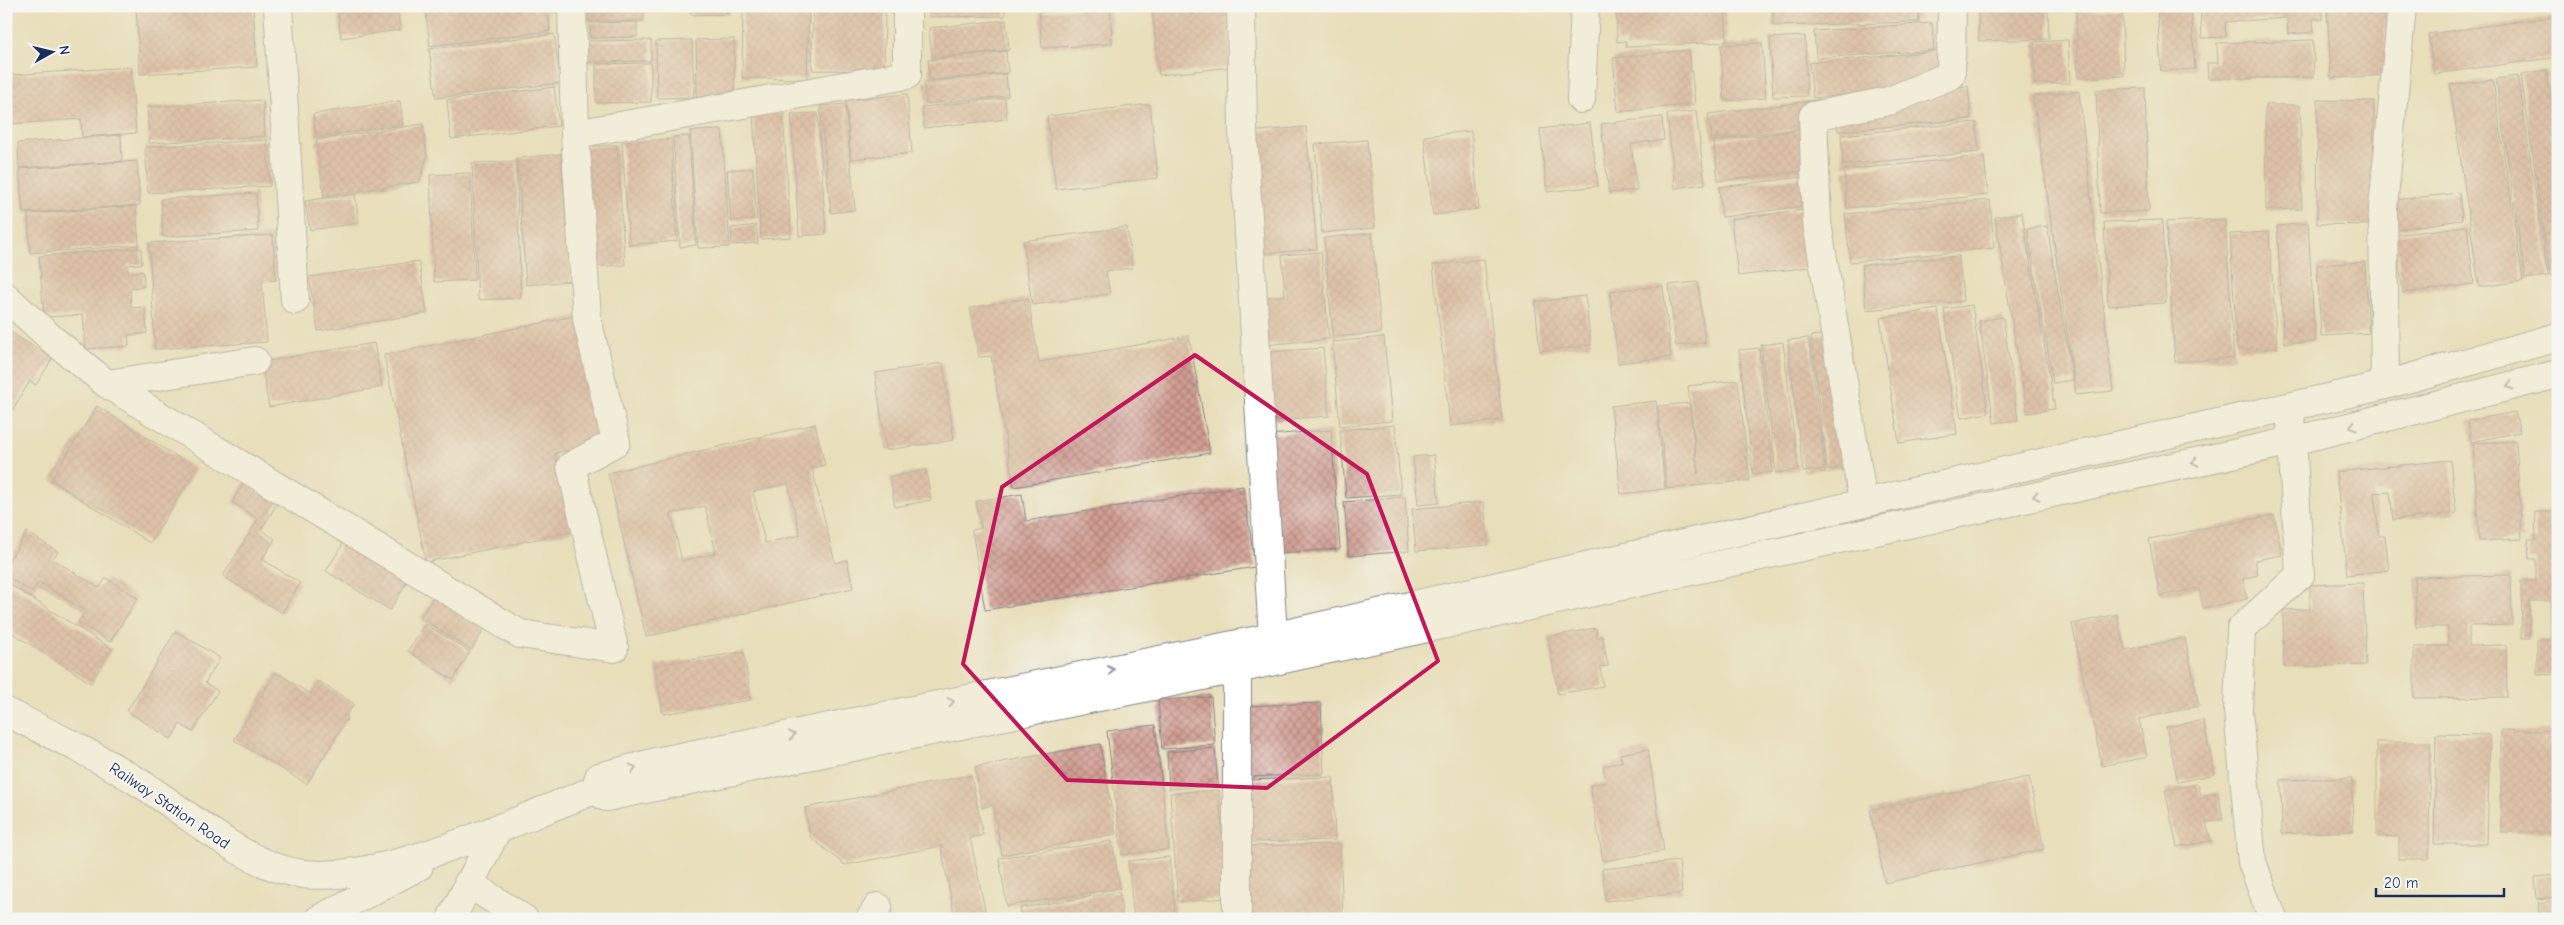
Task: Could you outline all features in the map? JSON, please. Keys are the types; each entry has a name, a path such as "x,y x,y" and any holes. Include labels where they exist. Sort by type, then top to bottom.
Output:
{"street":[{"path":"278,6 295,300"},
{"path":"6,297 53,340 107,384 520,634 614,648 571,466 616,442 587,319 575,134 572,6"},
{"path":"575,134 907,75 907,6"},
{"path":"1241,6 1243,132 1273,637"},
{"path":"1581,99 1584,6"},
{"path":"1863,502 1817,223 1813,116 1889,101 1951,75 1952,6"},
{"path":"2384,385 2383,208 2402,6"},
{"path":"595,790 599,777 656,762 1273,637 2384,385 2558,337"},
{"path":"107,384 255,361"},
{"path":"595,790 606,797 1237,669 2293,441 2558,374"},
{"path":"2273,919 2252,862 2238,711 2240,629 2300,574 2293,441 2289,407"},
{"path":"1237,919 1237,669 1273,637"},
{"name":"Railway Station Road","path":"6,712 101,759 201,823 238,850 274,867 302,874 339,875 389,864 465,840"},
{"path":"319,919 465,840 595,790"},
{"path":"451,919 498,828"},
{"path":"468,883 524,919"}],"highlighted area":[{"path":"1195,355 1367,474 1438,661 1267,788 1067,780 963,664 1002,487"}],"building":[{"path":"136,6 253,6 257,67 140,74"},
{"path":"337,6 397,6 400,30 341,38"},
{"path":"425,6 551,6 552,11 548,11 550,31 430,46"},
{"path":"588,6 644,6 644,21 588,21"},
{"path":"691,6 728,6 729,14 691,15"},
{"path":"821,6 863,6 863,9 821,8"},
{"path":"929,6 1005,6 1005,16 929,17"},
{"path":"1110,6 1112,44 1042,48 1039,12"},
{"path":"1152,6 1226,6 1232,67 1159,75"},
{"path":"1616,6 1745,6 1745,9 1725,10 1727,42 1626,47 1626,41 1617,42"},
{"path":"1773,6 1919,6 1919,22 1773,26"},
{"path":"1981,6 2075,6 2076,8 1981,11"},
{"path":"2157,6 2191,6 2195,69 2161,71"},
{"path":"2200,6 2322,6 2322,19 2313,19 2314,32 2288,34 2287,18 2225,22 2226,37 2202,38"},
{"path":"2327,6 2384,6 2387,75 2331,78"},
{"path":"813,9 885,10 884,71 812,70"},
{"path":"2122,9 2124,76 2078,78 2076,11"},
{"path":"743,11 809,12 807,79 742,78"},
{"path":"2048,11 2049,39 1979,41 1978,13"},
{"path":"2558,16 2558,57 2434,74 2428,34"},
{"path":"1006,20 1009,50 932,58 929,28"},
{"path":"637,22 637,37 590,38 590,23"},
{"path":"1932,23 1934,50 1816,58 1814,31"},
{"path":"554,34 561,83 436,98 429,49"},
{"path":"1805,36 1807,96 1773,97 1770,38"},
{"path":"734,39 735,99 697,99 696,40"},
{"path":"651,40 651,61 587,62 587,41"},
{"path":"692,40 694,97 657,98 656,41"},
{"path":"2068,40 2070,83 2035,84 2034,42"},
{"path":"2313,40 2314,77 2208,79 2207,63 2218,63 2217,43"},
{"path":"1762,43 1766,98 1724,101 1721,45"},
{"path":"1689,50 1695,104 1618,112 1613,58"},
{"path":"1006,51 1008,73 930,80 928,60"},
{"path":"1938,51 1940,86 1813,98 1809,63"},
{"path":"651,63 651,102 596,103 596,64"},
{"path":"131,67 136,133 82,137 81,119 13,124 9,75"},
{"path":"2546,70 2558,147 2558,274 2550,275 2521,74"},
{"path":"1006,74 1008,96 926,104 924,82"},
{"path":"2518,76 2548,276 2525,279 2496,79"},
{"path":"2493,80 2523,281 2479,287 2450,85"},
{"path":"1968,86 1971,119 1838,131 1835,99"},
{"path":"554,87 559,126 451,139 447,100"},
{"path":"2145,88 2149,211 2100,213 2096,90"},
{"path":"2079,91 2113,391 2076,395 2033,96"},
{"path":"907,94 912,153 851,159 846,100"},
{"path":"1005,98 1007,119 924,128 922,107"},
{"path":"263,100 265,136 149,143 147,107"},
{"path":"1819,100 1822,126 1712,139 1708,114"},
{"path":"2318,100 2374,101 2373,225 2317,224"},
{"path":"400,101 403,125 316,137 313,114"},
{"path":"845,104 855,210 831,213 820,106"},
{"path":"1150,104 1158,178 1056,189 1047,116"},
{"path":"2265,105 2300,105 2302,209 2266,210"},
{"path":"1696,111 1705,184 1675,188 1667,114"},
{"path":"783,112 791,237 761,239 753,115"},
{"path":"818,113 826,234 799,236 791,114"},
{"path":"1662,117 1664,140 1631,144 1637,190 1609,193 1601,124"},
{"path":"1976,122 1979,152 1843,165 1841,135"},
{"path":"1590,123 1598,186 1547,192 1540,129"},
{"path":"423,124 427,157 419,182 324,196 316,140"},
{"path":"1306,127 1317,249 1259,254 1248,132"},
{"path":"1824,127 1829,168 1718,181 1714,141"},
{"path":"722,130 730,247 698,248 690,131"},
{"path":"1471,131 1479,209 1433,215 1424,136"},
{"path":"121,135 122,161 19,168 18,143"},
{"path":"689,136 696,245 680,247 673,137"},
{"path":"671,139 677,241 629,245 622,142"},
{"path":"267,140 270,186 148,193 145,147"},
{"path":"1367,140 1375,228 1322,233 1315,144"},
{"path":"617,145 625,265 589,267 581,147"},
{"path":"561,154 571,281 526,285 517,158"},
{"path":"1984,156 1988,195 1847,208 1844,170"},
{"path":"137,161 140,205 23,213 19,169"},
{"path":"516,162 521,298 478,300 472,163"},
{"path":"753,168 757,219 731,221 727,170"},
{"path":"470,173 475,280 434,282 430,175"},
{"path":"1828,174 1832,202 1722,217 1719,187"},
{"path":"256,193 258,231 163,237 161,199"},
{"path":"2459,193 2462,220 2397,229 2393,200"},
{"path":"355,194 359,223 310,230 305,201"},
{"path":"1990,200 1994,248 1850,262 1845,214"},
{"path":"136,206 139,245 30,253 28,214"},
{"path":"1826,207 1833,264 1738,276 1731,219"},
{"path":"2022,213 2055,409 2027,413 1995,217"},
{"path":"2225,219 2234,358 2175,362 2166,222"},
{"path":"2162,220 2166,303 2108,306 2104,222"},
{"path":"2308,223 2315,342 2284,343 2277,226"},
{"path":"756,225 758,243 732,245 731,228"},
{"path":"2047,226 2073,380 2053,383 2027,229"},
{"path":"2467,226 2474,284 2403,293 2395,235"},
{"path":"1127,227 1132,268 1106,271 1110,294 1032,305 1023,241"},
{"path":"2269,232 2277,348 2237,350 2230,234"},
{"path":"1372,233 1381,333 1333,337 1324,238"},
{"path":"273,235 276,280 262,281 267,342 155,349 149,243"},
{"path":"141,248 142,264 127,265 128,273 143,271 144,287 130,288 131,308 145,307 147,333 128,335 129,346 86,349 83,315 44,317 39,256"},
{"path":"1321,252 1329,339 1263,345 1259,298 1285,295 1282,255"},
{"path":"1959,256 1963,301 1866,310 1862,265"},
{"path":"1484,259 1502,420 1450,426 1433,265"},
{"path":"419,261 427,313 318,331 309,277"},
{"path":"2365,262 2369,333 2321,336 2317,265"},
{"path":"1698,282 1705,343 1676,346 1669,285"},
{"path":"1663,286 1671,357 1618,363 1610,291"},
{"path":"1585,296 1591,345 1540,351 1535,302"},
{"path":"1028,298 1039,362 1189,336 1210,453 1014,487 991,356 979,357 970,308"},
{"path":"1972,305 1988,413 1961,418 1944,309"},
{"path":"1938,309 1957,434 1899,443 1880,318"},
{"path":"580,315 606,443 555,453 571,532 426,562 384,355"},
{"path":"2003,317 2018,420 1994,423 1979,321"},
{"path":"11,332 52,359 36,385 30,381 6,420 6,339"},
{"path":"1848,332 1863,465 1827,470 1811,336"},
{"path":"1384,337 1392,421 1340,426 1332,342"},
{"path":"1809,338 1825,469 1803,472 1788,340"},
{"path":"1783,342 1798,470 1776,473 1761,345"},
{"path":"374,343 382,387 269,407 261,362"},
{"path":"1323,348 1329,416 1264,421 1258,353"},
{"path":"1759,348 1773,472 1753,474 1739,350"},
{"path":"943,363 954,440 886,450 875,373"},
{"path":"1738,380 1750,480 1667,489 1658,406 1689,403 1698,474 1688,386"},
{"path":"1656,401 1665,489 1621,494 1611,406"},
{"path":"97,406 196,469 150,543 51,480"},
{"path":"2515,412 2520,432 2471,442 2468,421"},
{"path":"815,424 825,465 812,468 835,563 847,560 853,588 646,637 608,473","holes":["788,483 800,535 765,543 753,492","705,506 716,553 682,561 671,514"]},
{"path":"1395,425 1401,494 1346,498 1340,430"},
{"path":"1331,430 1340,549 1278,553 1269,435"},
{"path":"2516,441 2522,539 2479,541 2473,443"},
{"path":"1434,455 1439,503 1418,505 1413,457"},
{"path":"2450,460 2456,513 2393,520 2390,492 2374,493 2379,536 2385,536 2389,570 2347,575 2336,472"},
{"path":"926,470 931,500 895,507 890,477"},
{"path":"250,473 283,494 261,530 275,539 262,559 300,583 282,613 223,576 258,519 232,502"},
{"path":"1243,486 1255,567 985,610 972,530 981,528 976,501 1022,494 1026,521"},
{"path":"1405,497 1409,551 1349,556 1344,502"},
{"path":"1484,502 1488,545 1416,551 1412,509"},
{"path":"2535,512 2558,512 2558,674 2537,675 2537,640 2551,640 2551,601 2529,601 2530,638 2522,638 2521,581 2536,581 2536,559 2529,559 2528,540 2536,540"},
{"path":"2274,515 2282,555 2255,560 2258,575 2243,579 2247,599 2203,608 2199,588 2160,596 2149,539"},
{"path":"27,532 58,552 53,559 99,588 106,578 138,598 110,642 78,622 85,611 39,582 32,592 6,576 6,565"},
{"path":"350,533 413,572 390,610 326,571"},
{"path":"2511,575 2512,625 2469,626 2469,646 2506,645 2507,697 2414,698 2414,647 2448,646 2448,627 2416,627 2415,577"},
{"path":"6,582 112,649 91,683 6,629"},
{"path":"2363,583 2366,665 2284,667 2283,610 2310,609 2310,585"},
{"path":"437,591 488,623 471,650 420,618"},
{"path":"2117,614 2125,650 2185,638 2199,706 2139,719 2147,757 2102,766 2072,624"},
{"path":"425,624 470,652 453,680 408,651"},
{"path":"1596,628 1597,638 1602,636 1608,666 1600,667 1603,686 1558,694 1548,637"},
{"path":"176,631 220,658 205,683 218,691 193,732 180,724 171,739 127,711"},
{"path":"744,652 751,700 663,714 655,665"},
{"path":"276,672 310,694 318,681 354,704 307,784 234,740"},
{"path":"1211,697 1215,745 1162,749 1158,700"},
{"path":"1321,703 1324,774 1249,777 1247,706"},
{"path":"2203,720 2215,774 2178,782 2166,727"},
{"path":"1155,725 1169,849 1122,855 1107,731"},
{"path":"2501,730 2558,731 2558,832 2501,832"},
{"path":"2436,734 2490,735 2487,844 2434,844"},
{"path":"2377,742 2430,742 2429,859 2399,859 2399,837 2377,836"},
{"path":"1100,744 1116,834 1002,855 993,805 982,808 975,767"},
{"path":"1215,748 1218,786 1169,789 1167,752"},
{"path":"1648,749 1664,851 1603,861 1590,785 1606,782 1603,766 1622,762 1620,754"},
{"path":"971,775 983,835 970,838 987,919 955,919 941,846 845,865 810,837 805,808"},
{"path":"1333,777 1335,840 1249,842 1247,780"},
{"path":"2029,777 2044,849 1885,883 1870,810"},
{"path":"2352,778 2353,831 2282,834 2281,780"},
{"path":"2198,784 2201,796 2218,792 2223,819 2206,822 2211,841 2177,847 2165,790"},
{"path":"1219,790 1227,898 1178,902 1170,793"},
{"path":"1112,841 1120,888 1007,906 999,858"},
{"path":"1340,844 1343,919 1247,919 1245,846"},
{"path":"1169,857 1176,919 1134,919 1128,861"},
{"path":"1679,861 1682,893 1606,901 1602,869"},
{"path":"2558,875 2558,897 2537,899 2535,877"},
{"path":"1119,892 1123,919 1022,919 1020,908"},
{"path":"2558,901 2558,919 2539,919 2538,903"}]}
